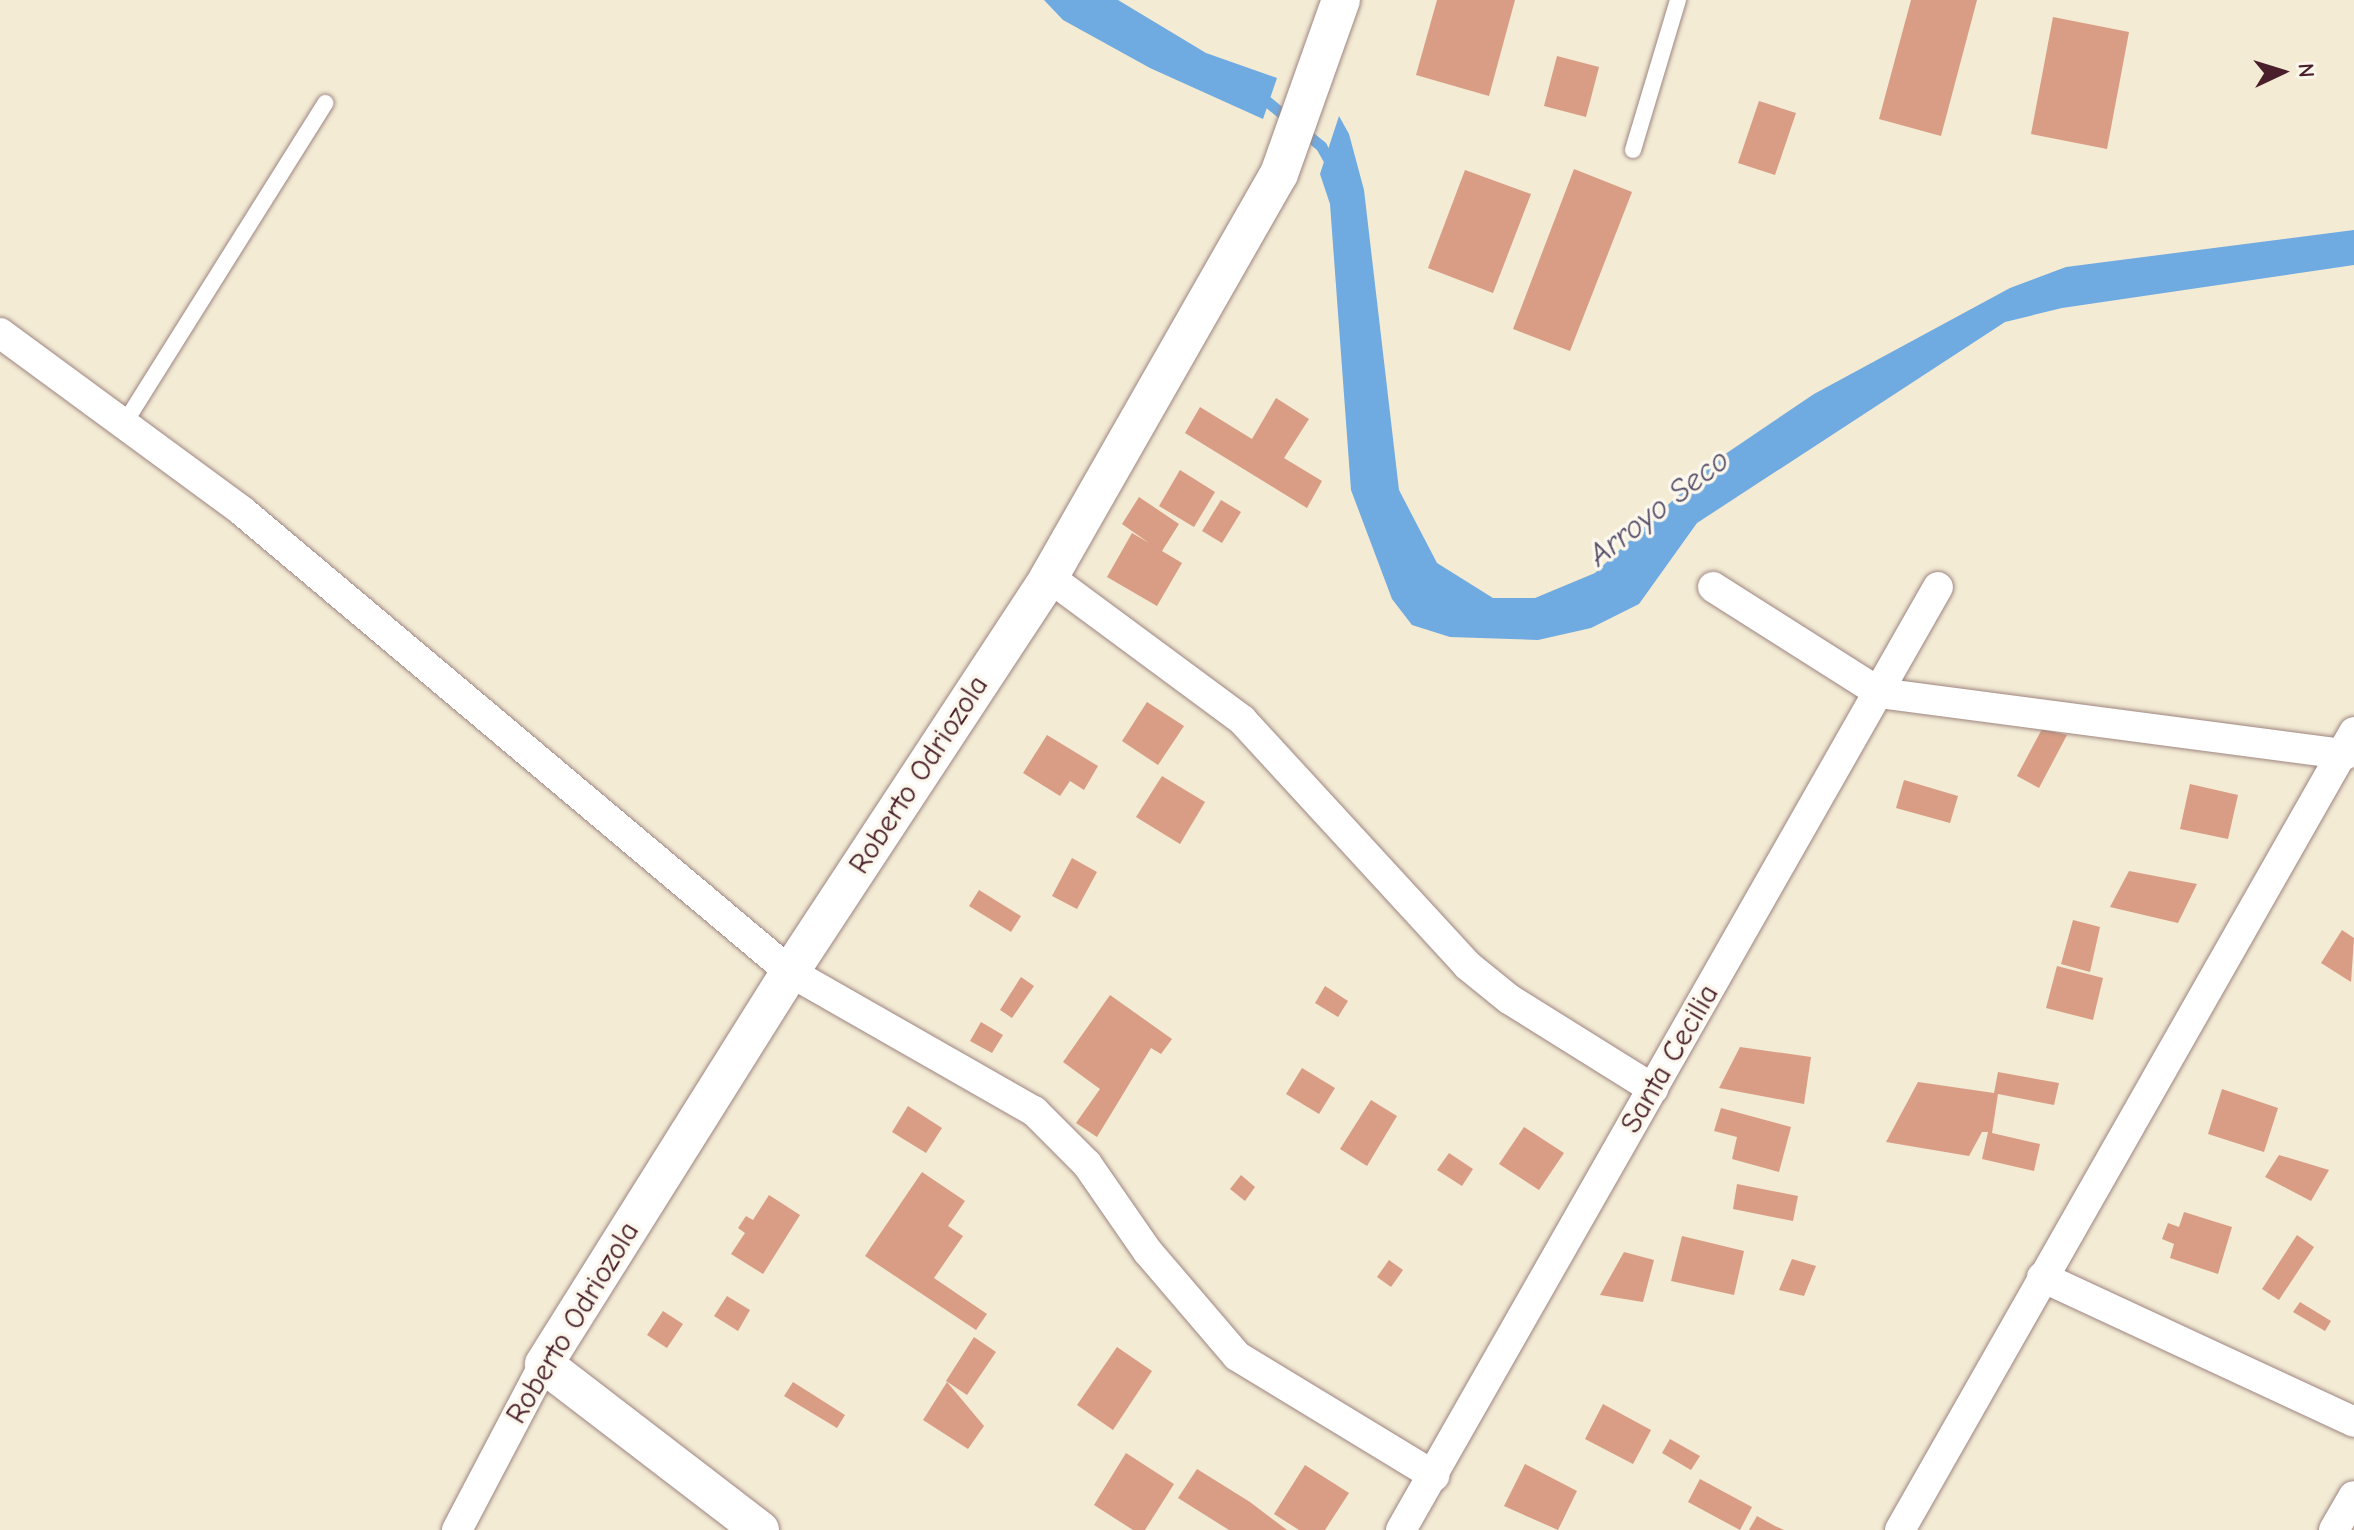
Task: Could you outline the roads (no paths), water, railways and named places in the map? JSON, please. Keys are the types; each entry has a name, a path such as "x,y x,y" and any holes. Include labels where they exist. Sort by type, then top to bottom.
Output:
{"street":[{"name":"Roberto Odriozola","path":"457,1530 544,1364 790,972 1049,577 1279,174 1317,76 1341,0"},
{"path":"0,333 242,511 790,972 1034,1111 1087,1164 1148,1252 1237,1356 1434,1476"},
{"path":"1049,577 1242,720 1467,965 1509,999 1653,1089"},
{"path":"1713,587 1880,693 2350,743 1900,1530"},
{"name":"Santa Cecilia","path":"1401,1530 1938,587"},
{"path":"2042,1277 2354,1422"},
{"path":"544,1364 760,1530"},
{"path":"2334,1530 2354,1496"}],"lane":[{"path":"1633,150 1678,0"},
{"path":"124,424 325,103"}],"water":[{"path":"1044,0 1118,0 1206,53 1277,78 1263,119 1150,68 1063,20"},
{"path":"1339,116 1349,134 1364,190 1399,490 1437,563 1493,598 1535,598 1595,573 1715,461 1814,394 2010,288 2066,267 2354,230 2354,265 2062,308 2005,322 1697,523 1639,604 1591,628 1538,640 1450,637 1412,625 1392,599 1351,490 1330,204 1320,174"}],"waterway":[{"name":"Arroyo Seco","path":"1258,94 1321,146 1333,168"}]}
